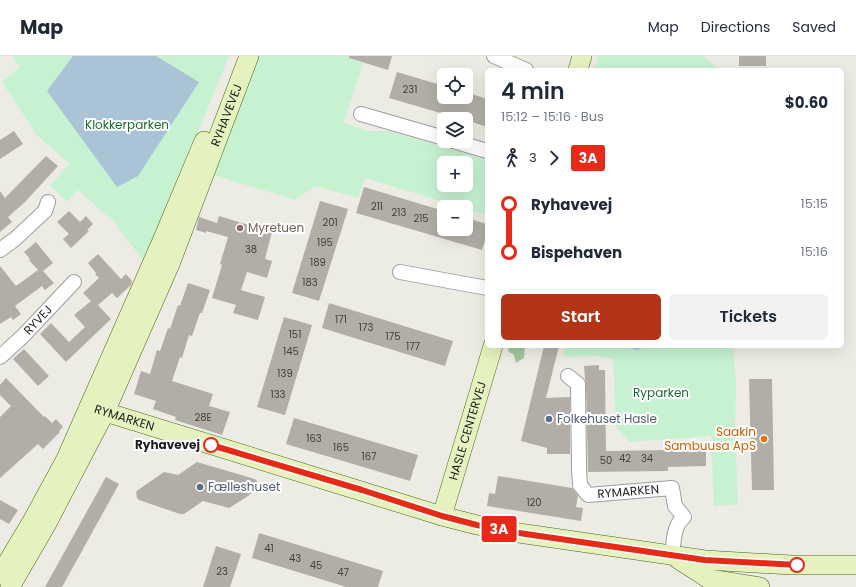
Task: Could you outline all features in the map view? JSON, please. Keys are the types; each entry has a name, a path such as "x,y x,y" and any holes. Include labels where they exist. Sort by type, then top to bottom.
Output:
{"street":[{"name":"RYHAVEVEJ","path":"0,575 34,518 66,459 97,409 134,303 162,241 239,56"},
{"name":"RYHAVEVEJ","path":"10,587 46,525 97,409 170,264 249,56"},
{"path":"494,56 521,68"},
{"path":"579,68 582,56"},
{"path":"361,114 437,136"},
{"path":"473,147 485,150"},
{"path":"0,250 15,239 45,211 48,202"},
{"path":"400,272 485,288"},
{"name":"RYVEJ","path":"0,357 23,336 74,282"},
{"name":"HASLE CENTERVEJ","path":"442,516 492,348"},
{"name":"RYMARKEN","path":"568,376 578,384 578,469 580,485 588,495 672,488 675,506 684,517 679,521 675,531 672,554"},
{"name":"RYMARKEN","path":"97,409 442,516 477,525 512,532 713,561 791,565 856,565"},
{"name":"RYMARKEN","path":"672,554 709,579 760,587"}],"green space":[{"name":"Klokkerparken","path":"12,56 229,56 162,221 143,260 113,221 78,190 67,202 50,185 70,164 37,135 2,82 20,67"},
{"path":"255,56 356,56 354,60 363,63 344,123 368,131 389,131 437,145 437,148 446,148 485,159 485,214 473,211 473,200 438,200 365,178 358,198 315,186 295,200 214,175"},
{"path":"598,56 703,56 717,68 595,68"},
{"path":"509,348 525,348 524,358 516,363 514,355 508,351"},
{"name":"Ryparken","path":"563,348 733,348 736,384 735,432 738,505 714,506 711,436 630,442 616,427 613,359 597,356 564,357"}],"water":[{"path":"73,56 156,56 199,82 138,176 117,187 47,91"},
{"path":"630,348 642,348 637,350"}],"building":[{"path":"349,56 392,56 388,70 349,58"},
{"path":"739,56 766,56 766,66 739,66"},
{"path":"397,72 437,84 437,104 473,104 473,94 485,98 485,126 473,122 473,112 437,112 389,98"},
{"path":"14,131 23,144 0,159 0,140"},
{"path":"46,156 58,166 25,202 8,217 12,222 0,232 0,191 5,198"},
{"path":"364,187 437,209 437,236 473,236 473,220 485,223 485,240 482,250 356,213"},
{"path":"320,201 348,209 319,301 292,293"},
{"path":"69,211 80,222 86,216 93,224 87,230 89,231 71,248 63,239 69,234 57,222"},
{"path":"219,216 272,232 265,259 272,261 267,278 247,272 241,290 265,297 258,320 233,313 236,305 212,298 222,265 220,264 228,237 196,230 199,217 217,223"},
{"path":"36,242 53,263 43,271 54,283 45,290 42,286 15,306 21,314 13,320 11,317 0,324 0,266 16,286 38,270 24,252"},
{"path":"98,254 121,279 126,274 132,281 131,285 117,298 112,293 98,305 111,319 66,362 40,334 51,323 69,342 85,327 74,315 91,301 83,293 99,278 88,263"},
{"path":"188,283 210,290 192,336 189,335 182,358 180,357 172,381 213,394 209,406 230,412 222,435 175,420 176,417 153,409 156,401 134,394 141,371 150,374 157,350 160,351 168,328 170,329 178,305 180,306"},
{"path":"329,303 453,341 445,366 322,328"},
{"path":"284,317 312,325 285,415 257,407"},
{"path":"544,348 558,348 546,398 570,397 570,454 547,454 547,448 521,441"},
{"path":"24,349 49,376 38,386 13,359"},
{"path":"599,365 599,370 605,370 606,451 666,450 666,447 706,446 706,466 668,467 668,471 588,472 586,384 584,366"},
{"path":"6,378 44,417 45,416 52,423 56,419 63,427 43,449 38,444 0,478 0,417 11,406 0,395 0,385"},
{"path":"749,379 772,379 774,490 752,490"},
{"path":"294,418 418,455 410,481 286,444"},
{"name":"Fælleshuset","path":"197,462 255,479 259,486 248,496 229,508 203,501 184,514 180,514 137,498 136,492 138,490 164,472 178,475"},
{"path":"498,476 572,488 578,496 576,507 583,508 581,521 487,506 489,493 495,494"},
{"path":"106,477 119,484 62,587 45,587"},
{"path":"0,500 18,510 9,524 0,519"},
{"path":"259,533 383,571 378,587 346,587 252,558"},
{"path":"216,546 241,554 230,587 203,587"}],"bus line":[{"name":"3A","path":"211,445 362,490 442,516 477,525 512,532 705,560 797,565"}],"place":[{"name":"Myretuen","path":"240,228"},
{"name":"Folkehuset Hasle","path":"549,419"},
{"name":"Saakin Sambuusa ApS","path":"764,439"},
{"name":"Ryhavevej","path":"211,445"},
{"name":"Fælleshuset","path":"200,487"}]}
